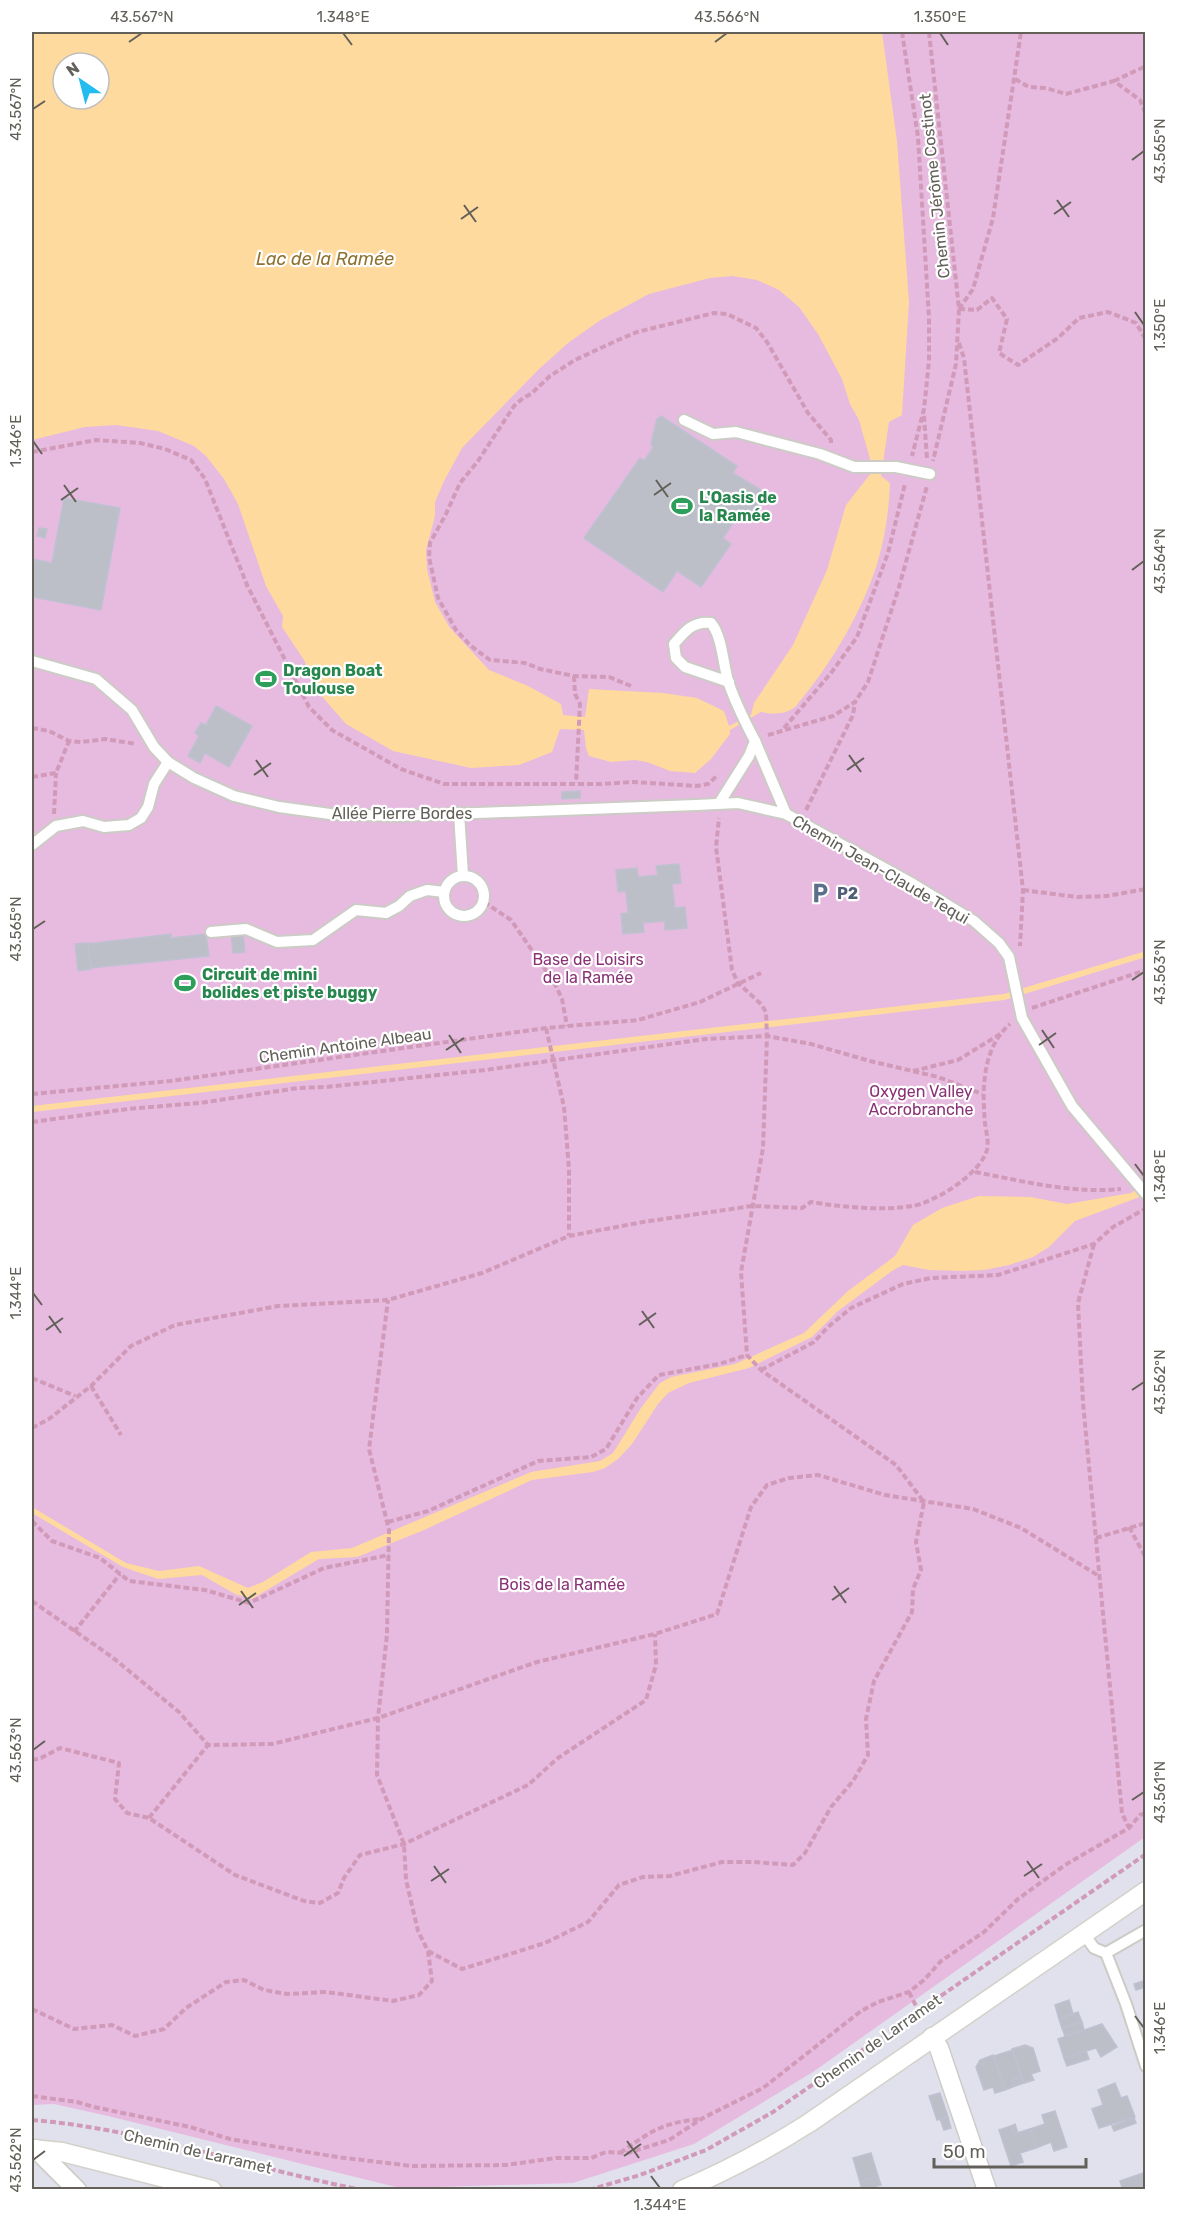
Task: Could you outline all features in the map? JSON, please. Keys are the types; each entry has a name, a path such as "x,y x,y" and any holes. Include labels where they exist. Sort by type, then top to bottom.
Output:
{"main road":[{"name":"Chemin de Larramet","path":"681,2190 713,2177 762,2152 809,2123 1146,1891"},
{"path":"932,2037 939,2048 987,2190"},
{"name":"Chemin de Larramet","path":"34,2149 62,2152 212,2190"},
{"path":"34,2149 77,2190"}],"lane":[{"path":"684,420 713,434 736,432 820,454 854,467 896,467 930,474"},
{"path":"729,682 685,667 676,658 674,644 693,624 711,623 718,632 720,650 738,708 755,741 786,814"},
{"name":"Allée Pierre Bordes","path":"32,661 96,679 132,710 154,747 168,762 194,778 234,796 279,807 330,814 396,816 738,802 786,814"},
{"path":"720,802 749,756 755,741"},
{"path":"32,845 56,826 83,821 104,827 129,825 141,818 148,807 154,784 168,762"},
{"path":"459,813 463,876"},
{"name":"Chemin Jean-Claude Tequi","path":"786,814 913,884 974,921 999,944 1009,957 1022,1018 1072,1106 1146,1194"},
{"path":"463,876 476,879 484,889 484,902 477,912 465,916 454,914 446,904 444,892 451,881 463,876"},
{"path":"211,932 246,929 277,942 313,940 356,910 386,913 399,906 410,896 427,890 444,892"},
{"path":"1106,1953 1146,1930"},
{"path":"1084,1934 1094,1948 1106,1953 1126,2004 1146,2066"}],"path":[{"path":"902,32 918,137 927,267 929,350 924,409 925,447 930,474"},
{"name":"Chemin Jérôme Costinot","path":"929,32 959,309 958,339 964,358 1023,890 1018,939"},
{"path":"959,309 974,289 993,218 1021,32"},
{"path":"1014,79 1029,87 1046,88 1066,94 1114,81 1146,66"},
{"path":"1114,81 1140,100 1146,114"},
{"path":"959,309 977,310 992,298 1007,319 999,353 1018,365 1058,338 1079,318 1108,312 1136,323 1146,340"},
{"path":"631,686 609,677 574,676 540,669 525,663 490,660 471,646 456,630 438,598 429,557 430,543 460,483 478,461 514,406 550,376 575,360 637,332 714,314 727,314 756,328 767,342 808,413 831,440 829,458"},
{"path":"783,729 831,673 857,637 888,553 924,409"},
{"path":"32,452 96,440 140,443 165,449 192,460 205,479 247,585 309,707 332,730 401,769 444,784 633,782 697,786 708,784 724,767"},
{"path":"755,741 783,729 833,717 855,702 868,682 899,586"},
{"path":"574,676 575,694 580,704 576,783"},
{"path":"799,821 811,802 853,715 855,702"},
{"path":"32,728 49,731 69,741 106,739 154,747"},
{"path":"56,826 53,817 56,773 69,741"},
{"path":"32,777 56,773"},
{"path":"720,802 716,847 732,970 738,983 761,1004 766,1012 764,1148 741,1272 747,1355 760,1369 896,1466 924,1502"},
{"path":"1023,890 1077,897 1107,896 1146,889"},
{"path":"484,902 511,920 554,982 562,999 567,1026"},
{"path":"32,1428 50,1419 75,1396 91,1386 131,1346 175,1325 278,1306 388,1300 482,1273 569,1236 643,1222 752,1206 802,1208 811,1202 847,1208 913,1206 956,1187 974,1172 988,1149 982,1094 990,1053 1008,1025 1022,1018 1033,1007 1146,970"},
{"name":"Chemin Antoine Albeau","path":"32,1094 170,1081 546,1028 638,1020 700,1002 761,973"},
{"path":"546,1028 564,1107 569,1169 569,1236"},
{"path":"911,1072 958,1060 1002,1032"},
{"path":"32,1122 128,1109 200,1103 298,1088 485,1070 706,1039 767,1036 811,1044 911,1072 938,1077 982,1094"},
{"path":"974,1172 1066,1189 1115,1190 1136,1182"},
{"path":"760,1369 814,1342 851,1308 903,1284 930,1278 998,1275 1094,1244 1113,1227 1146,1208"},
{"path":"1094,1244 1078,1303 1083,1403 1122,1813 1129,1828"},
{"path":"32,2009 74,2029 112,2025 135,2036 164,2029 186,2008 226,1982 244,1980 264,1990 287,1994 326,1992 393,2001 418,1995 432,1982 428,1951 418,1931 406,1880 404,1844 377,1775 378,1718 387,1634 389,1530 369,1449 388,1300"},
{"path":"388,1522 428,1511 538,1461 591,1457 606,1449 637,1398 659,1375 719,1364 747,1355"},
{"path":"32,1378 75,1396"},
{"path":"91,1386 120,1435"},
{"path":"32,1601 112,1657 179,1712 208,1745 272,1744 378,1718 537,1662 655,1634 717,1614 751,1507 766,1485 789,1478 818,1475 885,1495 973,1509 1021,1528 1099,1576"},
{"path":"428,1951 462,1969 545,1943 588,1922 619,1885 643,1877 670,1876 722,1863 754,1862 793,1865 805,1853 831,1807 853,1781 868,1755 866,1719 874,1681 912,1612 913,1589 921,1570 915,1542 924,1502"},
{"path":"32,1521 52,1541 100,1558 129,1581 205,1590 249,1603 324,1568 389,1556"},
{"path":"1096,1538 1146,1523"},
{"path":"1129,1527 1146,1558"},
{"path":"74,1632 120,1574"},
{"path":"32,1760 60,1748 119,1762 115,1799 127,1813 149,1818 235,1875 304,1901 320,1903 338,1893 344,1878 360,1855 404,1844 528,1785 558,1758 646,1700 656,1665 655,1634"},
{"path":"149,1818 208,1745"},
{"path":"32,2096 77,2102 190,2127 230,2139 337,2157 412,2166 506,2165 556,2158 591,2158 606,2152 628,2153 669,2140 703,2118 763,2088 861,2011 878,2002 909,1992 924,1980 941,1961 984,1932 1018,1899 1065,1865 1129,1828 1140,1815 1146,1813"},
{"name":"Chemin de Larramet","path":"589,2190 640,2175 706,2150 773,2112 1146,1854"},
{"path":"909,1992 919,2012"},
{"path":"620,2153 650,2132 676,2121 703,2118"},
{"name":"Chemin de Larramet","path":"32,2120 65,2123 138,2136 363,2190"}],"green space":[{"name":"Base de Loisirs de la Ramée","path":"32,32 1145,32 1145,1837 813,2072 694,2144 573,2183 400,2188 54,2104 32,2105"}],"water":[{"name":"Lac de la Ramée","path":"32,32 882,32 897,141 909,302 902,415 889,422 881,476 890,483 889,504 880,554 864,598 846,633 826,666 797,705 781,713 761,712 730,730 730,734 711,759 695,773 670,771 635,760 611,762 589,756 584,730 560,729 552,752 519,765 471,768 393,751 346,724 319,693 304,660 282,627 283,616 266,586 238,504 224,479 206,456 194,446 158,431 116,425 85,427 32,440","holes":["732,276 757,280 779,290 799,307 818,334 842,379 850,404 859,420 870,459 871,473 846,505 827,570 793,645 754,703 751,715 729,726 724,711 697,698 663,693 589,689 585,717 563,715 561,704 528,686 489,670 450,628 435,602 427,569 426,550 435,516 435,502 444,481 462,448 539,369 568,343 599,321 649,294 710,278"]},
{"path":"1145,1183 1145,1195 1075,1221 1049,1247 1033,1257 984,1270 929,1270 903,1265 838,1311 812,1337 749,1368 689,1383 668,1393 658,1404 632,1444 618,1459 605,1468 593,1472 532,1480 424,1530 357,1557 319,1559 252,1599 235,1594 202,1575 158,1579 123,1567 32,1513 32,1507 126,1563 159,1571 199,1566 248,1588 263,1582 311,1552 352,1548 531,1472 600,1461 613,1453 641,1408 660,1383 671,1377 735,1364 804,1333 848,1291 895,1256 913,1225 942,1208 979,1196 1030,1197 1067,1204 1131,1193"}],"building":[{"name":"L'Oasis de la Ramée","path":"661,416 737,466 733,473 764,492 763,494 768,498 744,515 739,514 723,538 731,544 701,587 677,571 663,592 584,538 640,458 644,461 653,448 651,443 657,419"},
{"path":"64,498 120,508 101,610 32,597 32,559 52,563"},
{"path":"39,528 47,529 45,538 37,536"},
{"path":"216,706 252,726 229,767 205,753 200,763 188,756 199,736 195,733 201,723 206,725"},
{"path":"580,791 580,798 562,799 562,792"},
{"path":"679,864 681,883 672,884 675,908 685,907 687,928 665,930 665,921 643,923 644,932 623,934 621,914 628,913 626,891 618,892 616,870 637,868 638,877 658,875 656,866"},
{"path":"243,933 245,952 233,953 231,934"},
{"path":"171,934 171,938 206,934 209,956 91,968 88,944"},
{"path":"88,943 91,969 78,971 75,944"},
{"path":"1146,1980 1146,1987 1136,1990 1134,1984"},
{"path":"1069,2000 1073,2014 1059,2019 1055,2005"},
{"path":"1078,2012 1082,2022 1062,2028 1059,2019"},
{"path":"1082,2022 1084,2030 1065,2036 1062,2028"},
{"path":"1102,2024 1117,2047 1101,2057 1096,2048 1064,2058 1058,2039"},
{"path":"1025,2045 1033,2048 1040,2071 1031,2074 1034,2080 1024,2083 1012,2049"},
{"path":"1013,2050 1021,2077 1013,2080 1015,2086 1005,2090 994,2056"},
{"path":"1086,2051 1089,2059 1067,2066 1064,2058"},
{"path":"993,2055 1005,2090 995,2093 993,2087 984,2090 976,2067 980,2060"},
{"path":"1021,2077 1024,2083 1015,2086 1013,2080"},
{"path":"1115,2083 1121,2098 1127,2096 1135,2117 1099,2128 1092,2109 1103,2105 1098,2090"},
{"path":"940,2093 948,2117 937,2120 929,2096"},
{"path":"1055,2111 1067,2147 1054,2151 1051,2142 1036,2148 1030,2129 1045,2124 1042,2115"},
{"path":"948,2117 951,2128 944,2130 940,2119"},
{"path":"1134,2118 1136,2123 1114,2131 1112,2126"},
{"path":"1015,2124 1018,2133 1014,2134 1011,2126"},
{"path":"1011,2126 1014,2134 1030,2129 1036,2148 1020,2153 1023,2162 1011,2166 999,2130"},
{"path":"871,2153 878,2176 860,2182 853,2158"},
{"path":"1146,2172 1146,2190 1123,2190 1120,2181"},
{"path":"878,2176 881,2185 862,2190 860,2182"}],"waterway":[{"path":"32,1109 1004,997 1146,954"}],"place":[{"name":"L'Oasis de la Ramée","path":"682,506"},
{"name":"Dragon Boat Toulouse","path":"266,679"},
{"name":"P2","path":"820,893"},
{"name":"Circuit de mini bolides et piste buggy","path":"185,983"}],"park label":[{"name":"Oxygen Valley Accrobranche","path":"921,1100"},
{"name":"Bois de la Ramée","path":"562,1584"}]}
